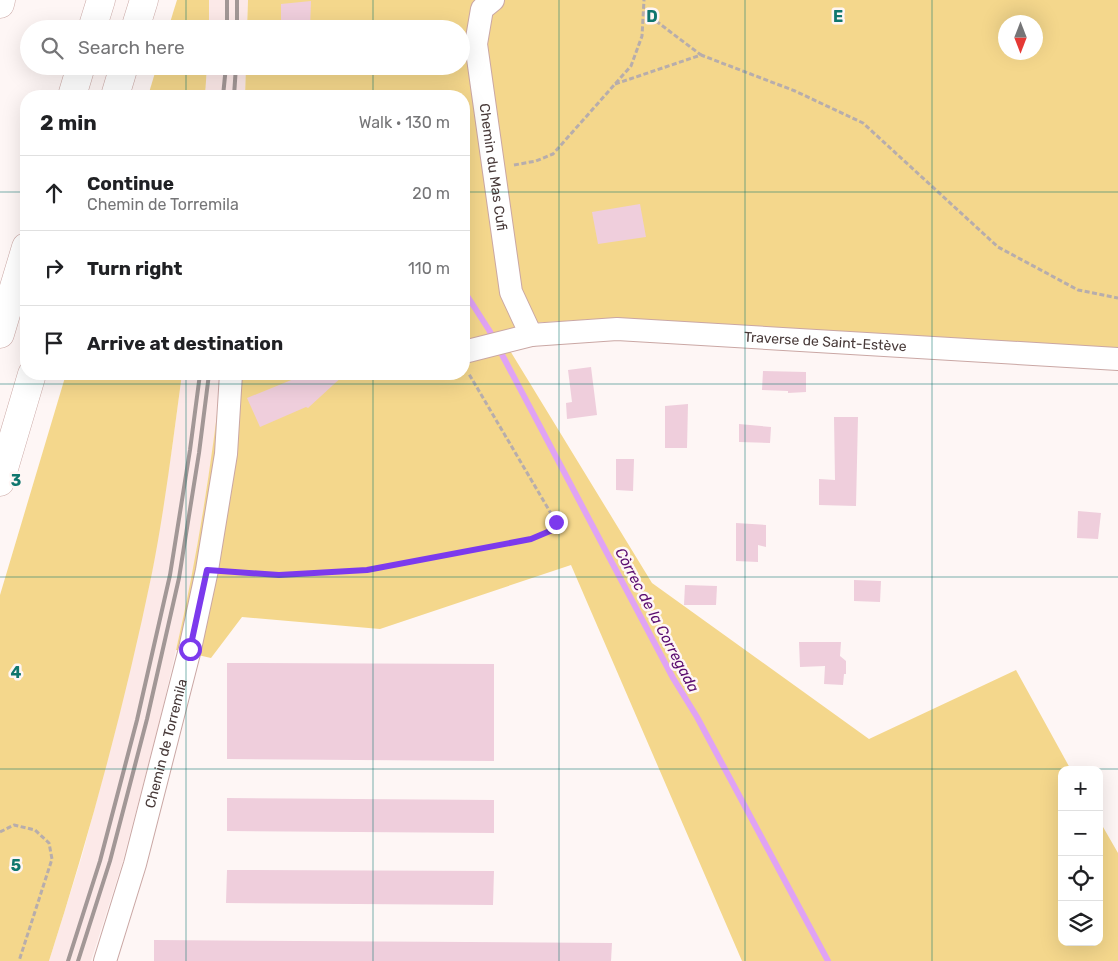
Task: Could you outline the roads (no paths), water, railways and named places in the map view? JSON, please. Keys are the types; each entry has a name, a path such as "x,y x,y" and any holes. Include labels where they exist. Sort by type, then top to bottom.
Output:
{"highway":[{"path":"0,4 1,0"},
{"path":"94,20 100,0"},
{"path":"138,20 144,0"},
{"path":"74,90 78,75"},
{"path":"117,90 121,75"},
{"path":"0,334 20,267"},
{"path":"0,482 30,380"}],"street":[{"name":"Chemin du Mas Cufi","path":"493,0 482,9 476,44 511,292 531,335"},
{"name":"Traverse de Saint-Estève","path":"531,335 617,329 1118,359"},
{"path":"470,360 531,335"},
{"name":"Chemin de Torremila","path":"105,961 136,864 190,649 207,570 226,454 231,380"}],"waterway":[{"name":"Còrrec de la Corregada","path":"470,300 489,330 673,678 697,717 828,961"}],"railway":[{"path":"227,0 227,20"},
{"path":"237,0 237,20"},
{"path":"224,90 225,75"},
{"path":"234,90 235,75"},
{"path":"68,961 100,861 137,720 170,575 199,380"},
{"path":"78,961 110,861 147,719 179,578 199,453 208,380"}]}
